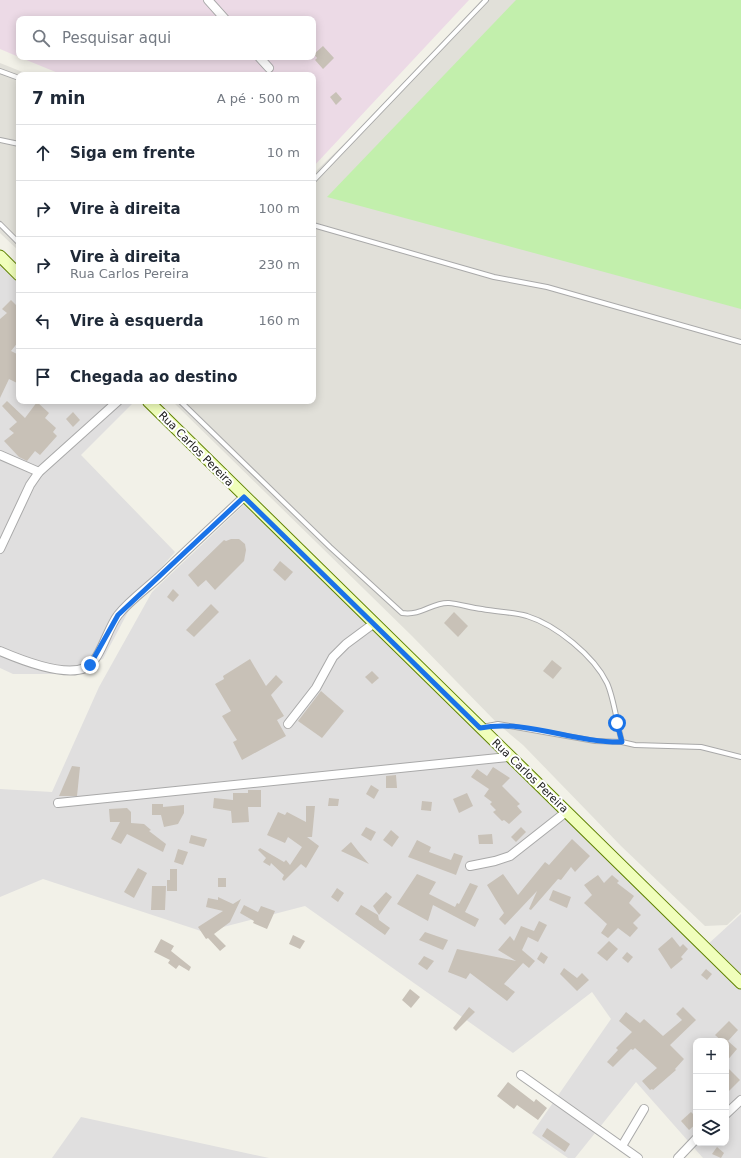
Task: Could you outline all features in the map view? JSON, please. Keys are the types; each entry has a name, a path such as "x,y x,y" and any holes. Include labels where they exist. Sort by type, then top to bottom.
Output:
{"main road":[{"path":"0,256 16,271"},
{"name":"Rua Carlos Pereira","path":"151,404 508,757 741,984"}],"street":[{"path":"208,0 222,16"},
{"path":"262,60 269,68"},
{"path":"0,549 30,485 39,472 115,404"},
{"path":"0,455 39,472"},
{"path":"0,651 16,658 63,670 73,671 90,665 97,656 113,623 122,611 244,497"},
{"path":"288,724 316,688 333,657 346,644 373,624"},
{"path":"58,803 508,757"},
{"path":"470,866 496,861 510,856 566,812"},
{"path":"521,1075 638,1158"},
{"path":"729,1111 741,1100"},
{"path":"622,1146 644,1109"},
{"path":"678,1158 693,1142"}],"lane":[{"path":"316,178 486,0"},
{"path":"0,71 16,77"},
{"path":"0,140 16,143"},
{"path":"0,224 16,240"},
{"path":"316,226 494,277 547,287 741,342"},
{"path":"183,404 330,547 402,613 409,614 422,612 433,606 447,603 511,612 528,617 570,641 589,656 600,669 608,685 622,742"},
{"path":"480,728 498,724 595,741 701,747 741,757"}],"shaded area":[{"path":"0,0 469,0 316,164 316,72 56,72 26,60 316,60 316,16 16,16 16,56 0,49"},
{"path":"483,0 741,0 741,912 727,925 705,926 621,846 523,745 498,724 412,636 175,404 316,404 316,171 350,138"},
{"path":"0,63 22,72 16,72 16,248 0,233"},
{"path":"0,264 16,280 16,404 132,404 81,455 175,552 138,593 103,659 62,674 13,674 0,668"},
{"path":"252,497 707,945 741,914 741,1158 703,1158 636,1082 575,1158 568,1158 532,1133 611,1019 592,992 513,1053 305,906 204,932 43,879 0,897 0,789 52,792 99,687 152,592"},
{"path":"81,1117 269,1158 52,1158"}],"green space":[{"path":"516,0 741,0 741,309 327,197"}],"building":[{"path":"323,46 334,58 323,69 315,60 317,58 316,52"},
{"path":"336,92 342,99 336,105 330,97"},
{"path":"11,300 16,305 16,345 11,351 16,354 16,382 9,379 0,398 0,319 7,313 2,309"},
{"path":"7,401 25,418 36,404 39,404 49,413 45,418 56,428 53,432 57,436 40,455 35,451 27,461 19,457 4,441 14,433 9,429 17,422 2,406"},
{"path":"73,412 80,420 73,427 66,419"},
{"path":"231,539 239,539 245,544 246,550 244,561 215,590 206,580 198,587 188,575 224,540 226,541"},
{"path":"280,561 293,572 285,581 273,570"},
{"path":"173,589 179,595 173,602 167,597"},
{"path":"211,604 219,612 194,637 186,630"},
{"path":"454,612 468,626 458,637 444,623"},
{"path":"250,659 266,686 276,675 283,682 271,695 284,716 277,720 286,736 242,760 233,742 237,740 222,716 231,711 215,684 224,679 223,676"},
{"path":"552,660 562,668 553,679 543,671"},
{"path":"372,671 379,678 372,684 365,677"},
{"path":"321,691 344,711 322,738 298,721"},
{"path":"72,766 80,767 77,796 59,796"},
{"path":"493,767 510,778 502,786 520,804 517,806 522,812 509,824 504,820 502,821 493,812 496,810 490,804 492,802 484,796 489,789 471,777 477,769 487,776"},
{"path":"396,775 397,788 386,788 386,776"},
{"path":"371,785 379,790 374,799 366,794"},
{"path":"248,790 261,790 261,807 248,807 249,822 232,823 231,811 213,808 214,798 233,800 233,793 248,793"},
{"path":"467,793 473,806 459,813 453,799"},
{"path":"329,798 339,799 338,806 328,806"},
{"path":"422,801 432,802 431,811 421,810"},
{"path":"152,804 163,804 163,807 184,805 184,813 178,824 164,827 161,815 152,815"},
{"path":"306,806 315,806 312,837 307,837 319,846 306,868 301,864 284,881 282,879 284,875 271,863 270,866 263,862 266,858 258,850 260,848 284,862 286,860 290,865 302,847 288,837 285,843 267,835 278,812 285,815 287,812 306,822"},
{"path":"127,808 131,812 131,823 144,824 151,830 149,831 166,844 163,852 127,834 121,844 111,839 120,822 110,822 109,809"},
{"path":"366,827 376,832 371,841 361,835"},
{"path":"521,827 526,832 516,842 511,837"},
{"path":"391,830 399,837 392,847 383,840"},
{"path":"492,834 493,844 479,844 478,835"},
{"path":"191,835 207,839 204,847 189,843"},
{"path":"572,839 590,856 575,872 571,867 561,880 558,879 531,910 529,909 537,891 505,925 499,919 504,913 487,885 503,874 518,895 545,862 549,865"},
{"path":"417,840 431,847 429,852 451,860 454,853 463,856 456,875 408,857"},
{"path":"351,842 358,851 369,864 341,851"},
{"path":"178,849 188,852 183,865 174,862"},
{"path":"138,868 147,873 134,898 124,892"},
{"path":"170,869 177,869 177,891 167,891 167,880 170,880"},
{"path":"417,874 436,882 429,894 455,907 457,903 459,904 470,883 478,886 465,912 479,919 475,927 433,905 428,921 397,904"},
{"path":"598,875 604,883 612,875 619,881 617,883 634,896 629,903 641,915 633,923 638,928 630,937 618,928 608,938 601,933 607,924 584,903 592,895 584,885"},
{"path":"218,878 226,878 226,887 218,887"},
{"path":"152,886 166,886 165,910 151,910"},
{"path":"337,888 344,893 338,902 331,897"},
{"path":"553,890 571,897 567,908 549,900"},
{"path":"386,892 392,897 379,915 373,906"},
{"path":"218,897 233,904 241,899 230,922 214,934 226,946 220,951 208,938 206,939 198,927 223,911 206,907 208,898 218,900"},
{"path":"244,905 258,912 261,906 275,911 267,929 253,923 254,921 240,913"},
{"path":"361,905 378,915 379,920 390,928 385,935 355,914"},
{"path":"539,921 547,925 538,942 528,937 522,950 535,961 529,968 523,963 504,984 515,992 507,1001 470,973 466,979 448,972 457,949 516,961 498,950 510,936 514,941 521,926 534,931"},
{"path":"425,932 448,940 443,950 419,940"},
{"path":"293,935 305,941 300,949 289,944"},
{"path":"672,937 680,947 683,944 688,949 681,957 683,959 671,969 658,949"},
{"path":"161,939 174,946 171,951 191,967 189,971 179,965 176,969 168,963 170,960 154,952"},
{"path":"609,941 618,949 607,961 597,953"},
{"path":"541,952 548,957 544,964 537,959"},
{"path":"627,952 633,957 628,963 622,958"},
{"path":"424,956 434,961 427,970 418,964"},
{"path":"564,968 577,978 582,973 589,980 577,991 560,974"},
{"path":"706,969 712,974 707,980 701,975"},
{"path":"410,989 420,997 411,1008 402,1000"},
{"path":"469,1007 475,1012 456,1031 453,1028"},
{"path":"683,1007 696,1020 670,1045 684,1059 675,1069 676,1070 653,1090 650,1090 642,1081 657,1068 635,1048 633,1050 631,1049 613,1067 607,1062 618,1050 616,1048 632,1032 619,1021 626,1012 640,1023 644,1019 663,1036 682,1020 676,1014"},
{"path":"729,1021 738,1030 729,1040 729,1038 718,1038 715,1035"},
{"path":"729,1042 737,1049 729,1058"},
{"path":"729,1069 740,1080 729,1091"},
{"path":"508,1082 534,1102 536,1099 547,1108 538,1120 517,1105 514,1109 497,1096"},
{"path":"691,1112 693,1114 693,1127 689,1130 681,1121"},
{"path":"547,1128 570,1144 565,1152 542,1136"},
{"path":"717,1147 724,1153 721,1158 712,1154"}],"route":[{"path":"90,665 97,656 118,615 129,603 244,497 480,728 498,724 508,727 527,728 607,743 622,742 617,723"}]}
